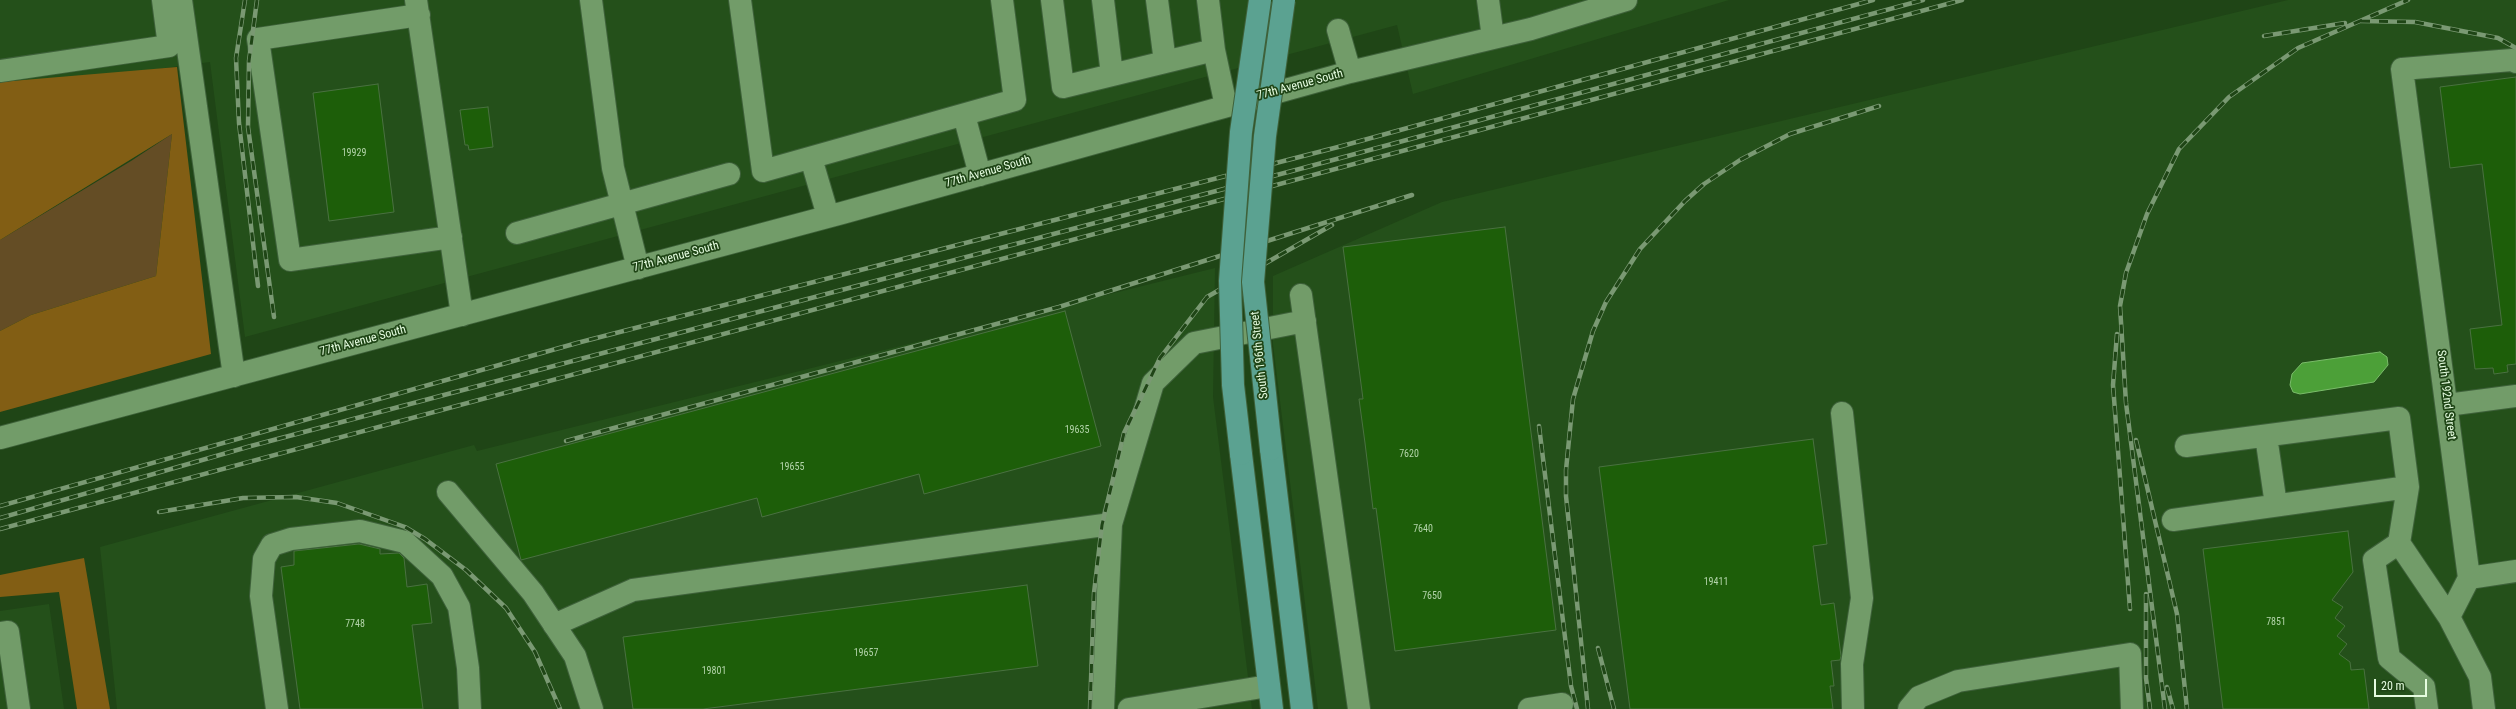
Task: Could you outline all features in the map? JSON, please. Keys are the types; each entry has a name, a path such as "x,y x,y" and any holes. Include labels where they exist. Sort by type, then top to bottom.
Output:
{"main road":[{"name":"South 196th Street","path":"1260,0 1241,132 1230,281 1233,385 1268,686 1272,709"},
{"name":"South 196th Street","path":"1284,0 1265,136 1253,282 1302,709"}],"street":[{"path":"0,71 169,46 163,0"},
{"path":"181,0 234,376"},
{"path":"591,0 612,162 638,268"},
{"path":"740,0 763,172 1015,100 1002,0"},
{"path":"1052,0 1063,87 1214,50"},
{"path":"1103,0 1112,75"},
{"path":"1157,0 1165,62"},
{"path":"1210,0 1214,50 1226,106"},
{"path":"1488,0 1493,38"},
{"name":"77th Avenue South","path":"0,438 638,268 1350,72 1493,38 1626,0"},
{"path":"451,237 290,260 258,39 418,8 451,237 462,315"},
{"path":"1338,30 1350,72"},
{"name":"South 192nd Street","path":"2469,578 2402,69 2512,60 2516,62"},
{"path":"964,115 980,175"},
{"path":"811,158 828,216"},
{"path":"517,233 729,174"},
{"path":"1301,295 1360,709"},
{"path":"1103,709 1111,524 1153,383 1194,343 1305,321"},
{"path":"2447,405 2516,396"},
{"path":"1842,413 1862,598 1852,664 1853,709"},
{"path":"2186,446 2399,418 2408,486 2399,543 2449,617 2480,676 2484,709"},
{"path":"2266,436 2276,506"},
{"path":"2173,520 2408,486"},
{"path":"448,492 533,592 575,656 592,709"},
{"path":"554,625 633,590 1111,524"},
{"path":"277,709 261,596 264,559 272,545 291,539 360,531 405,542 442,576 459,607 468,668 470,709"},
{"path":"2399,543 2374,560 2389,658 2424,687 2427,709"},
{"path":"2449,617 2469,578 2516,572"},
{"path":"0,633 8,632 20,709"},
{"path":"1914,703 1958,681 2130,654 2132,709"},
{"path":"1128,709 1268,686"},
{"path":"1529,709 1562,704"}],"shaded area":[{"path":"0,0 1729,0 1413,94 1397,25 245,337 210,62 0,90"},
{"path":"2288,0 2516,0 2516,709 1318,709 1273,344 1273,276 1442,202"},
{"path":"177,67 211,354 0,412 0,331 31,315 156,276 172,134 0,240 0,82"},
{"path":"172,134 156,276 31,315 0,331 0,240 131,161"},
{"path":"1215,268 1213,397 1252,709 117,709 100,547 474,445 477,451"},
{"path":"2380,352 2387,357 2388,365 2374,382 2300,394 2293,392 2290,385 2292,374 2302,363"},
{"path":"84,558 110,709 77,709 59,592 0,597 0,575"},
{"path":"49,604 64,709 0,709 0,611"}],"building":[{"path":"2516,77 2516,364 2507,365 2508,372 2494,374 2493,368 2475,369 2470,329 2502,325 2482,164 2450,168 2440,87"},
{"path":"378,84 394,212 329,221 313,93"},
{"path":"488,107 493,147 469,150 468,145 465,145 460,110"},
{"path":"1505,227 1556,630 1395,651 1376,508 1373,509 1359,399 1363,399 1343,247"},
{"path":"1065,311 1101,446 924,494 919,474 762,517 757,498 521,560 496,464"},
{"path":"1813,439 1827,544 1813,546 1821,605 1834,603 1841,656 1840,660 1831,661 1834,686 1830,686 1833,709 1630,709 1599,467"},
{"path":"2348,531 2353,572 2332,600 2343,607 2335,618 2345,626 2337,636 2347,644 2339,654 2350,662 2351,670 2364,669 2369,709 2223,709 2203,549"},
{"path":"359,544 380,549 380,554 399,553 404,558 407,587 427,584 432,623 412,625 423,709 300,709 281,567 294,565 294,551"},
{"path":"1027,585 1038,666 703,709 633,709 623,637"}],"railway":[{"path":"245,0 236,58 239,123 258,286"},
{"path":"257,0 249,61 248,127 274,317"},
{"path":"0,506 577,343 1342,146 1873,0"},
{"path":"0,518 251,446 1307,167 1923,0"},
{"path":"0,529 1962,0"},
{"path":"2165,709 2126,403 2120,306 2126,273 2147,214 2179,149 2229,97 2298,48 2408,0"},
{"path":"2361,21 2415,22 2498,38 2516,48"},
{"path":"2264,36 2345,23"},
{"path":"1588,709 1566,496 1566,470 1573,399 1593,331 1606,302 1640,249 1685,201 1704,184 1740,160 1790,134 1879,106"},
{"path":"566,441 1059,307 1412,195"},
{"path":"1090,709 1094,593 1102,525 1124,433 1160,358 1207,297 1332,225"},
{"path":"2117,334 2113,385 2130,609"},
{"path":"1539,426 1571,686 1577,709"},
{"path":"2136,440 2177,614 2187,709"},
{"path":"159,512 243,498 296,497 337,503 405,527 425,539 466,570 506,608 535,652 560,709"},
{"path":"2146,594 2146,678 2150,709"},
{"path":"1598,648 1614,709"},
{"path":"2167,687 2173,709"}]}
